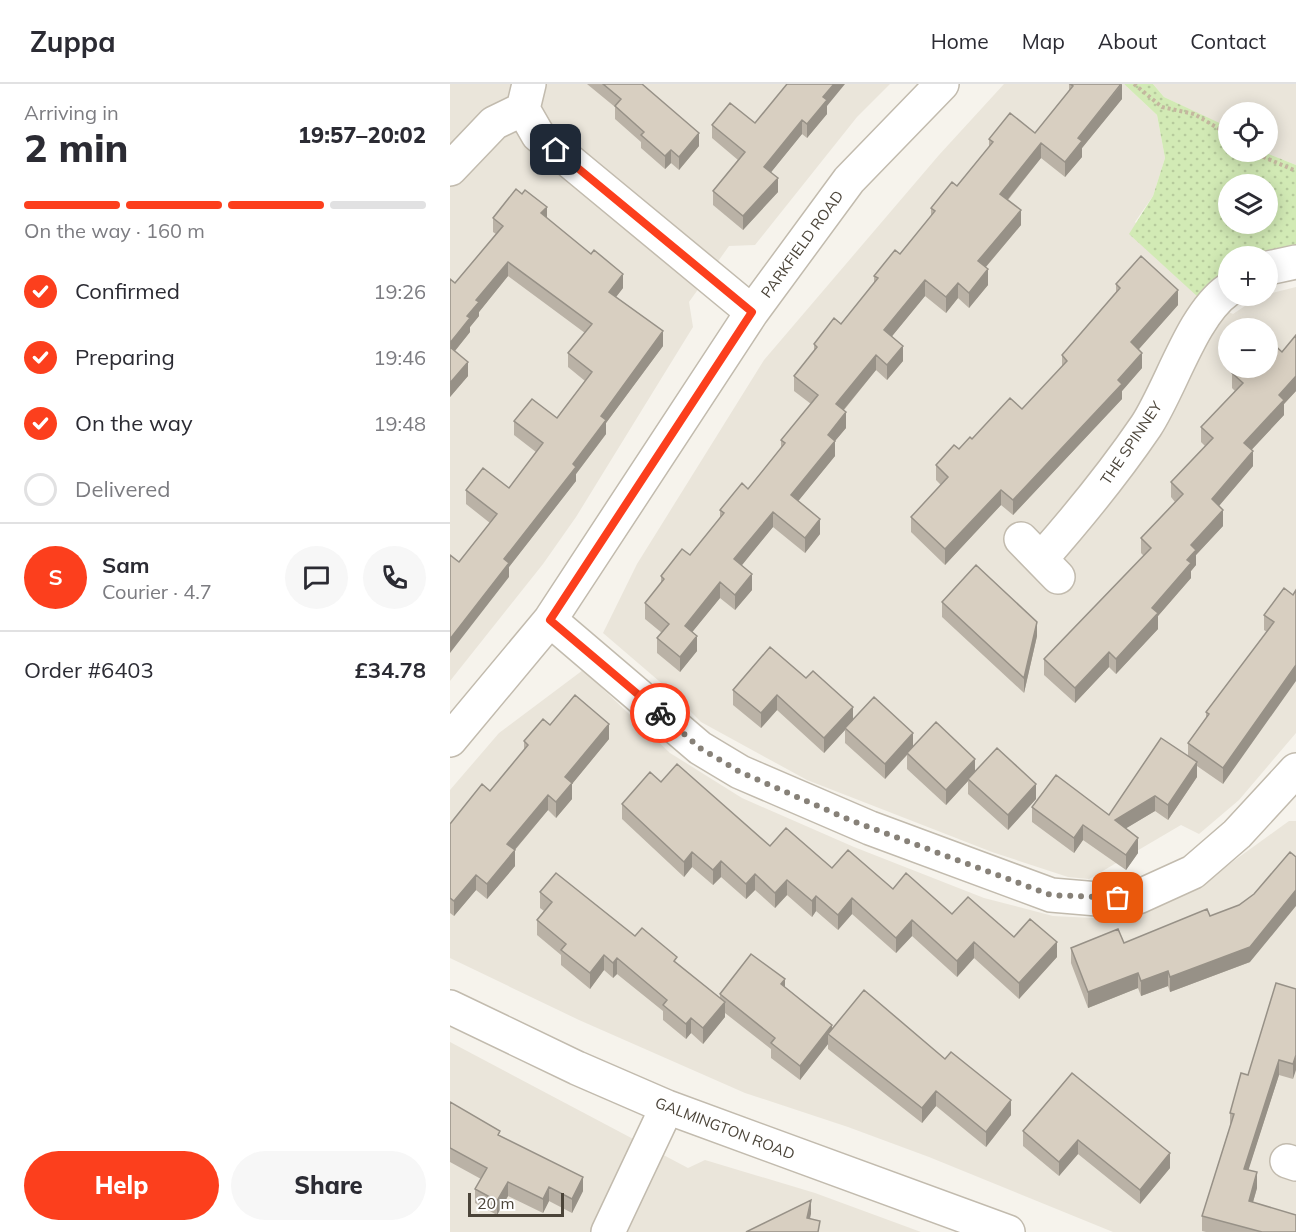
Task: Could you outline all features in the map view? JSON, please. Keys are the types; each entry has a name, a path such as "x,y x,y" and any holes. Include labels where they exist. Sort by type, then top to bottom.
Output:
{"street":[{"name":"PARKFIELD ROAD","path":"450,740 550,620 752,312 849,180 942,84"},
{"path":"450,169 494,123 526,97 538,135 752,312"},
{"path":"1278,266 1296,262"},
{"name":"THE SPINNEY","path":"1040,558 1083,511 1147,424 1195,334 1218,298"},
{"path":"550,620 700,748 740,772 881,832 1051,895 1098,899 1138,897 1193,872 1237,834 1295,772"},
{"name":"GALMINGTON ROAD","path":"450,1007 577,1068 667,1107 1008,1232"},
{"path":"608,1232 667,1107"}],"path":[{"path":"1134,84 1162,107 1194,114 1218,128"},
{"path":"1275,162 1296,171"}],"shaded area":[{"path":"450,84 890,84 857,117 755,245 729,246 689,302 693,327 576,517 543,564 450,681"},
{"path":"1004,84 1124,84 1157,115 1165,158 1153,196 1135,222 1198,297 1233,314 1245,306 1278,306 1278,292 1296,287 1296,733 1239,800 1199,834 1181,825 1089,879 1068,877 992,852 807,780 701,722 666,687 603,633 637,564 764,360 939,155"},
{"path":"1153,84 1296,84 1296,165 1278,158 1278,102 1218,102 1218,123 1164,97"},
{"path":"583,670 670,753 742,798 854,847 984,898 1053,916 1113,919 1152,906 1199,886 1289,821 1296,821 1296,1232 1113,1232 929,1157 745,1093 579,1020 450,958 450,790 499,733"},
{"path":"450,1042 688,1168 705,1160 815,1193 921,1232 450,1232"}],"green space":[{"path":"1124,84 1153,84 1164,97 1218,122 1218,162 1278,162 1278,158 1296,165 1296,246 1278,250 1278,246 1218,246 1218,281 1198,297 1129,234 1153,196 1165,158 1157,115"}],"building":[{"path":"603,84 642,84 699,133 679,157 671,150 665,156 641,135 644,132 615,106 621,99"},
{"path":"787,84 834,84 823,97 827,100 807,124 802,120 764,167 778,178 743,216 713,191 745,152 712,125 730,103 755,123"},
{"path":"1070,84 1121,84 1078,138 1082,141 1065,162 1041,143 1000,194 1021,210 978,261 988,269 969,293 958,283 946,297 925,280 884,330 903,346 887,365 876,355 836,404 846,412 828,435 835,441 791,495 820,519 805,538 773,512 734,559 752,574 735,595 720,582 685,626 697,636 680,657 657,638 669,624 645,603 664,579 661,576 682,549 690,555 724,513 720,510 742,483 748,489 785,443 781,440 818,395 794,376 817,347 814,344 834,318 841,324 878,278 874,276 895,250 900,254 935,211 931,208 952,182 957,186 993,142 989,139 1010,113 1035,133 1073,86"},
{"path":"516,189 522,194 525,190 547,207 541,213 591,254 594,250 623,274 609,292 663,331 601,416 606,420 573,464 576,467 504,559 509,563 450,639 450,555 459,562 497,514 466,490 483,468 509,488 543,443 514,421 532,399 557,418 592,372 568,353 592,324 508,262 476,300 479,302 467,316 470,318 450,343 450,279 455,283 503,226 493,218"},
{"path":"1141,256 1178,290 1131,342 1142,353 1118,380 1122,384 1013,500 1001,490 945,549 911,517 948,477 936,465 954,445 959,449 970,437 972,439 1010,398 1022,409 1067,361 1062,355 1120,288 1116,284"},
{"path":"1296,335 1296,376 1279,395 1284,400 1244,443 1253,451 1212,499 1223,510 1191,545 1196,550 1187,560 1191,563 1152,608 1158,613 1116,659 1109,652 1075,688 1044,659 1151,548 1141,538 1183,494 1171,482 1213,438 1201,427 1243,383 1238,378 1278,378 1278,348 1282,352"},
{"path":"450,347 468,362 450,383"},
{"path":"976,565 1037,622 1024,678 942,602"},
{"path":"1284,588 1293,595 1296,590 1296,665 1223,768 1188,743 1209,714 1206,712 1274,622 1264,615"},
{"path":"770,647 806,678 813,671 853,707 824,738 777,695 761,713 733,690"},
{"path":"575,695 609,724 565,777 572,783 556,802 548,795 507,844 515,850 487,884 476,875 454,901 450,898 450,824 482,784 490,791 528,745 524,741 543,719 550,725"},
{"path":"874,697 913,733 885,764 845,728"},
{"path":"936,722 975,759 946,790 907,753"},
{"path":"1161,738 1197,762 1168,805 1155,796 1115,820 1138,838 1126,855 1083,825 1074,838 1032,807 1056,775 1109,815"},
{"path":"997,748 1036,784 1008,815 968,779"},
{"path":"677,764 770,846 786,828 832,868 848,850 893,889 906,873 952,914 968,897 1014,937 1030,919 1057,942 1019,983 974,942 957,961 912,920 896,938 852,898 838,915 816,896 812,901 787,880 775,893 755,874 746,884 721,861 713,870 692,852 684,862 622,804 650,772 661,782"},
{"path":"1290,852 1296,857 1296,890 1250,947 1170,977 1168,971 1141,981 1138,973 1088,992 1071,948 1118,929 1124,943 1207,909 1210,916 1239,905 1254,894"},
{"path":"556,873 635,936 642,928 677,957 674,961 725,1002 703,1028 691,1018 686,1024 663,1005 667,1000 617,958 613,963 604,955 590,973 561,950 566,944 537,920 552,902 540,892"},
{"path":"751,954 785,979 781,984 832,1025 800,1066 771,1043 775,1038 720,994"},
{"path":"1276,983 1296,989 1296,1055 1293,1064 1279,1060 1244,1169 1257,1172 1249,1201 1296,1215 1296,1232 1262,1232 1202,1216 1234,1114 1230,1113 1241,1073 1248,1075"},
{"path":"864,990 945,1059 951,1052 1011,1100 986,1132 936,1091 922,1108 828,1034"},
{"path":"1072,1073 1170,1153 1140,1190 1078,1140 1059,1162 1023,1131"},
{"path":"450,1102 500,1131 498,1135 583,1177 572,1199 549,1187 543,1199 508,1182 497,1201 475,1189 487,1168 450,1148"},
{"path":"811,1200 807,1218 820,1221 818,1232 746,1232"}],"way so far":[{"path":"660,713 700,748 740,772 790,796 947,858 1051,895 1098,899 1118,898"}],"route":[{"path":"556,150 737,303 752,312 550,620 660,713"}]}
